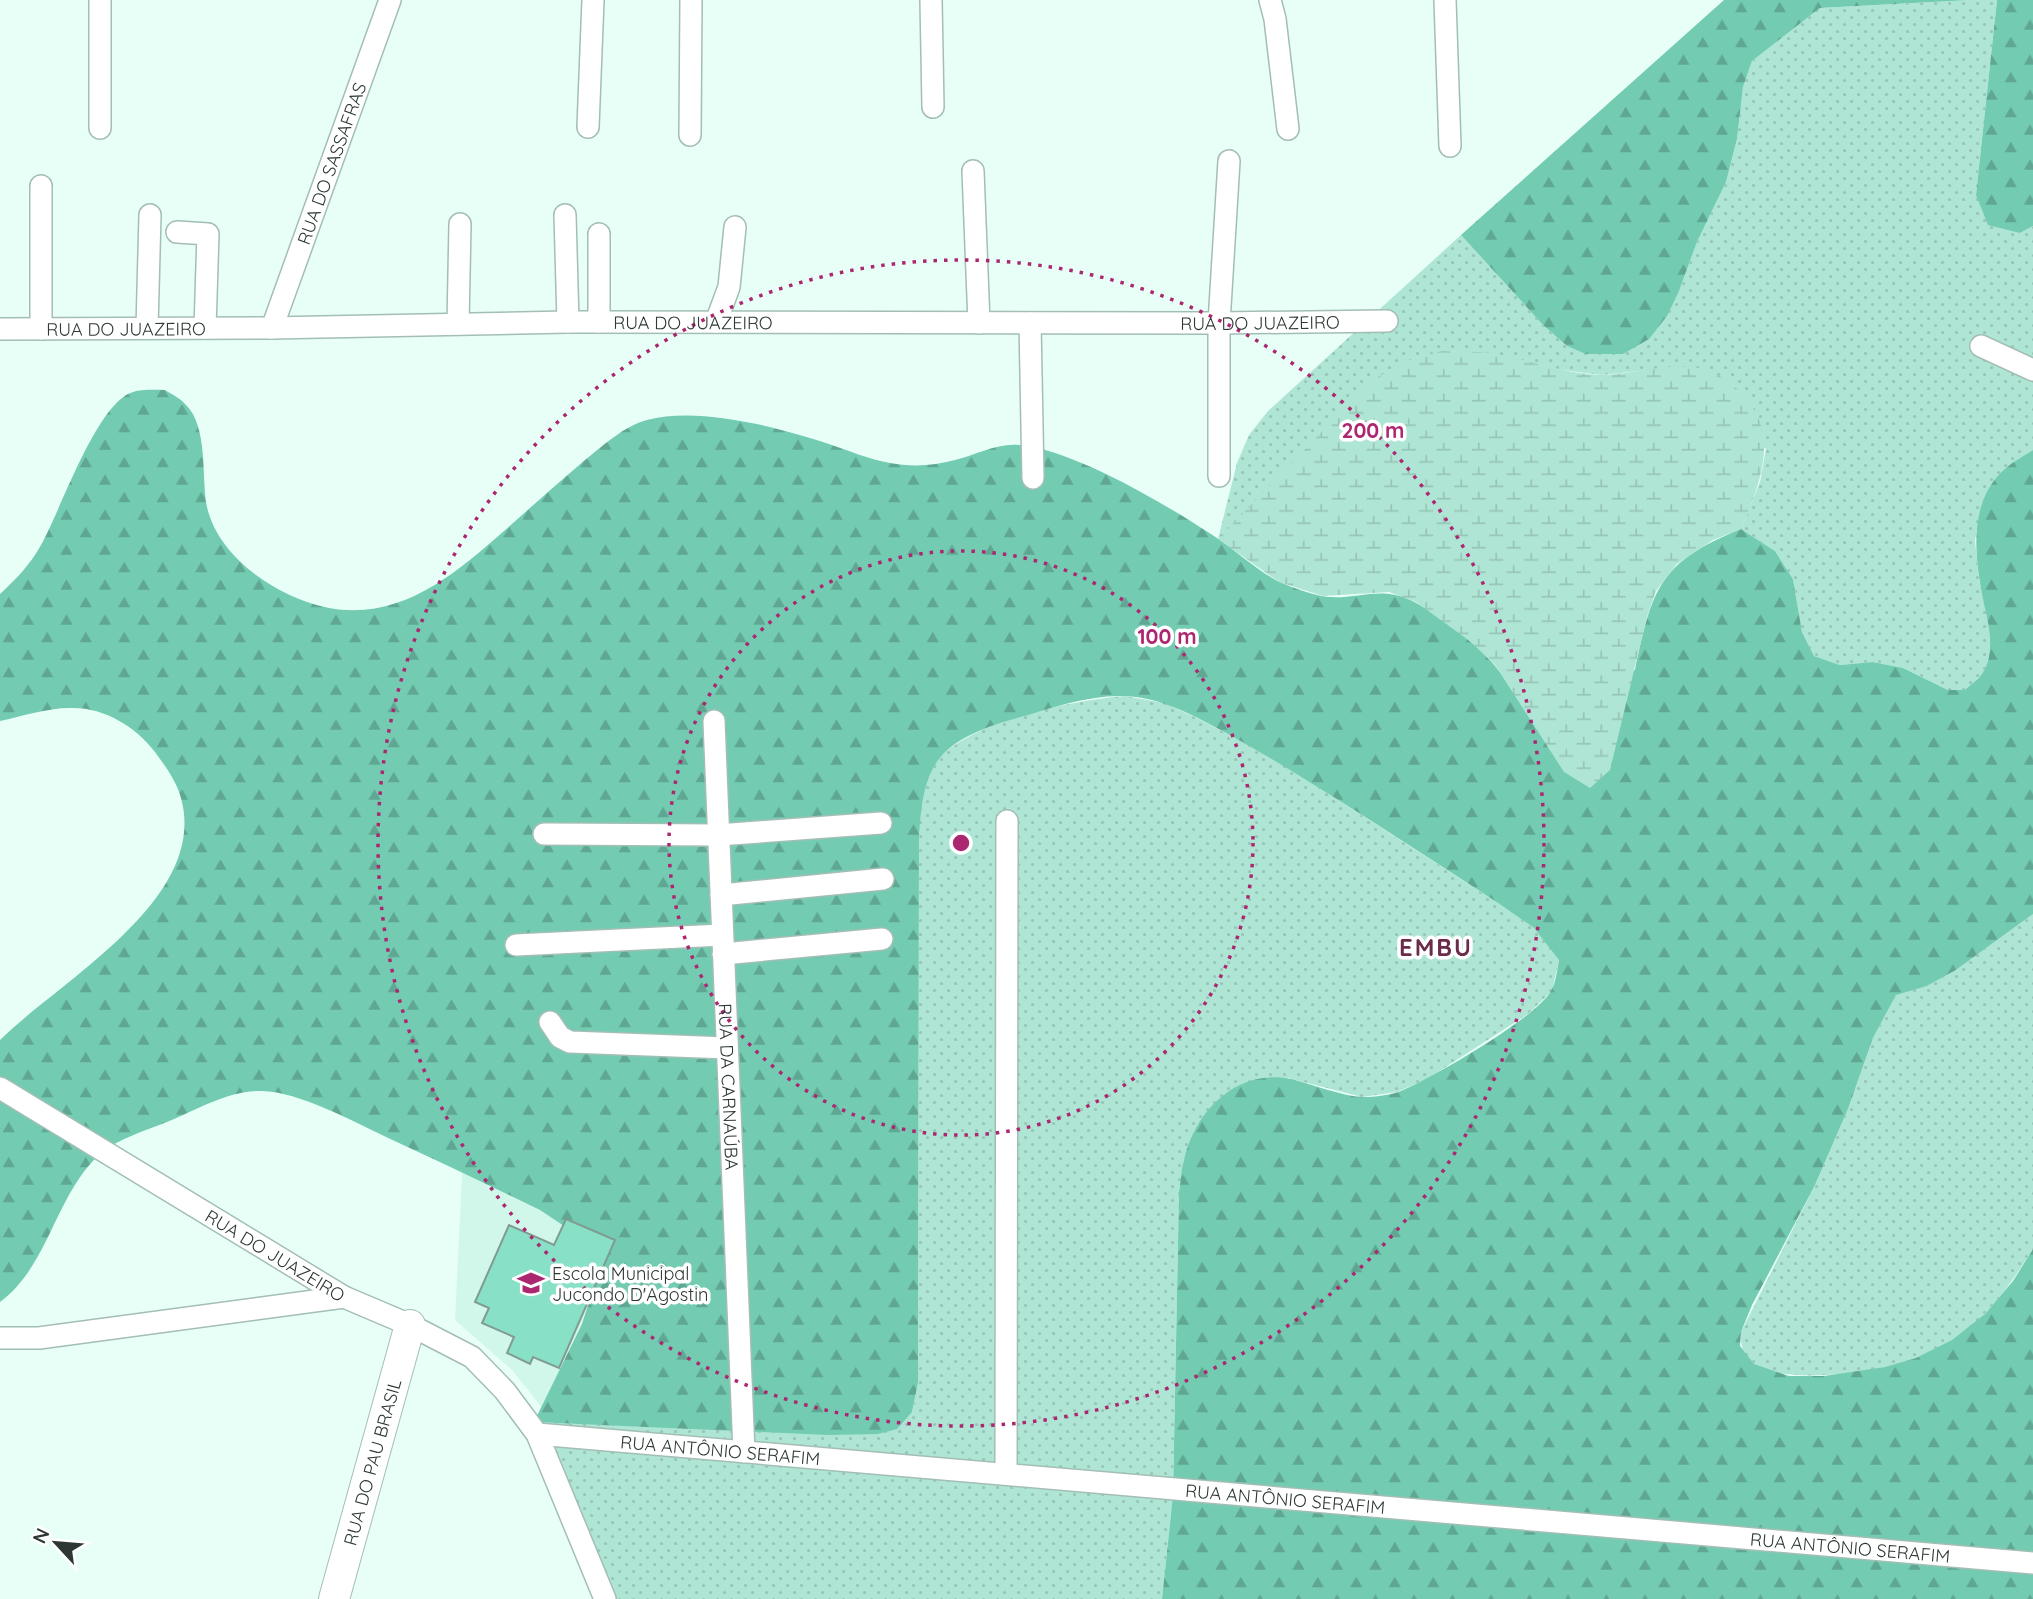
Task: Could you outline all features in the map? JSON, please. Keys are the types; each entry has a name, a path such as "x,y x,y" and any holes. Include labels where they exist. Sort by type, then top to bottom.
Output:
{"street":[{"path":"100,0 100,128"},
{"path":"376,0 397,0"},
{"name":"RUA DO SASSAFRAS","path":"272,328 390,0"},
{"path":"588,127 593,0"},
{"path":"690,135 691,0"},
{"path":"930,0 933,107"},
{"path":"1270,0 1275,19 1288,129"},
{"path":"1445,0 1450,146"},
{"path":"1219,476 1219,323 1229,161"},
{"path":"973,171 979,323"},
{"path":"41,186 41,329"},
{"path":"147,328 150,215"},
{"path":"565,215 568,322"},
{"path":"458,324 460,224"},
{"path":"716,322 729,287 735,227"},
{"path":"177,232 208,234 205,328"},
{"path":"599,234 599,322"},
{"name":"RUA DO JUAZEIRO","path":"0,329 272,328 568,322 1387,321"},
{"path":"1030,323 1033,478"},
{"path":"1981,346 2033,370"},
{"name":"RUA DA CARNAÚBA","path":"714,721 744,1452"},
{"path":"1006,1474 1007,821"},
{"path":"544,834 718,835 881,823"},
{"path":"721,895 883,879"},
{"path":"516,945 723,944 882,939"},
{"path":"550,1022 559,1037 583,1044 727,1048"},
{"name":"RUA DO JUAZEIRO","path":"0,1088 344,1297 410,1325 472,1357 505,1391 537,1434 605,1599"},
{"path":"0,1338 39,1338 344,1297"},
{"name":"RUA DO PAU BRASIL","path":"334,1599 410,1325"},
{"name":"RUA ANTÔNIO SERAFIM","path":"537,1434 2033,1563"}],"shaded area":[{"name":"Escola Municipal Jucondo D'Agostin","path":"463,1156 615,1240 547,1414 512,1370 455,1320"}],"green space":[{"path":"1724,0 1970,0 1820,8 1752,61 1743,87 1737,139 1726,182 1697,242 1667,316 1649,339 1623,354 1586,354 1567,346 1543,325 1461,235"},
{"path":"1997,0 1976,195 2020,233 2033,226 2033,450 2005,469 1980,512 1975,541 1979,579 1992,640 1986,670 1965,691 1948,690 1903,668 1873,662 1840,665 1814,656 1802,632 1793,579 1775,551 1741,529 1760,482 1766,449 1670,368 1601,375 1562,370 1494,354 1442,351 1218,539 1237,463 1249,435 1268,411 1461,235 1543,325 1567,346 1679,291 1697,242 1726,182 1737,139 1743,87 1752,61 1820,8"},
{"path":"1997,0 2033,0 2033,226 2020,233 1988,225 1976,195"},
{"path":"1442,351 1496,354 1601,375 1681,367 1707,370 1722,377 1738,390 1754,410 1761,426 1764,443 1760,478 1741,529 1713,540 1677,564 1656,591 1647,617 1610,770 1590,788 1564,772 1495,665 1471,642 1416,602 1389,592 1323,596 1279,582 1218,539 1379,376 1412,359"},
{"path":"165,390 185,404 198,425 207,507 224,543 254,573 272,585 310,603 329,608 379,608 424,591 466,563 614,437 647,420 690,415 761,425 898,464 939,464 1011,445 1042,449 1068,457 1123,482 1176,512 1286,585 1321,596 1393,594 1418,604 1449,624 1479,649 1499,671 1523,707 1635,670 1647,618 1654,598 1664,582 1676,567 1692,554 1741,529 1775,551 1793,579 1802,632 1814,656 1840,665 1873,662 1903,668 1948,690 1965,690 1980,677 1990,651 1989,628 1976,551 1979,514 1984,497 1993,482 2009,465 2033,450 2033,914 1956,970 1927,986 1896,995 1873,1038 1848,1109 1815,1185 1752,1305 1741,1332 1740,1346 1754,1364 1789,1376 1824,1376 1885,1367 1916,1358 1952,1340 1985,1314 2013,1281 2033,1249 2033,1599 1162,1599 1173,1495 1179,1192 1184,1160 1198,1125 1222,1097 1253,1080 1272,1077 1291,1079 1338,1093 1364,1097 1401,1091 1458,1061 1542,1003 1551,991 1559,960 1534,928 1320,789 1204,721 1165,704 1138,697 1109,696 1081,701 985,729 949,749 937,761 929,776 924,794 919,842 918,1383 912,1412 897,1429 878,1434 828,1435 534,1422 582,1324 592,1293 591,1263 567,1228 540,1210 342,1116 309,1102 277,1093 262,1091 225,1097 107,1148 72,1189 30,1269 17,1287 0,1302 0,1040 91,964 124,934 152,903 173,870 184,835 181,798 173,779 147,743 129,727 97,711 73,708 46,710 0,721 0,594 37,552 93,436 106,415 119,400 133,392"},
{"path":"1125,696 1164,703 1270,756 1498,903 1534,928 1559,959 1552,991 1528,1014 1427,1079 1397,1092 1362,1097 1288,1078 1184,1159 1179,1192 1173,1495 1162,1599 611,1599 534,1422 715,1429 912,1412 918,1383 919,842 927,777 939,758 985,729 1045,709"},
{"path":"2033,914 2033,1249 2007,1288 1976,1323 1951,1341 1917,1358 1859,1372 1811,1375 1769,1371 1754,1364 1743,1350 1741,1332 1815,1185 1848,1109 1873,1038 1896,994 1927,986 1956,970"}],"building":[{"path":"566,1219 615,1240 559,1368 533,1357 530,1364 507,1353 514,1337 482,1323 489,1308 475,1302 509,1225 554,1245"}],"place":[{"name":"Escola Municipal Jucondo D'Agostin","path":"531,1283"}],"district":[{"name":"EMBU","path":"1436,947"}]}
